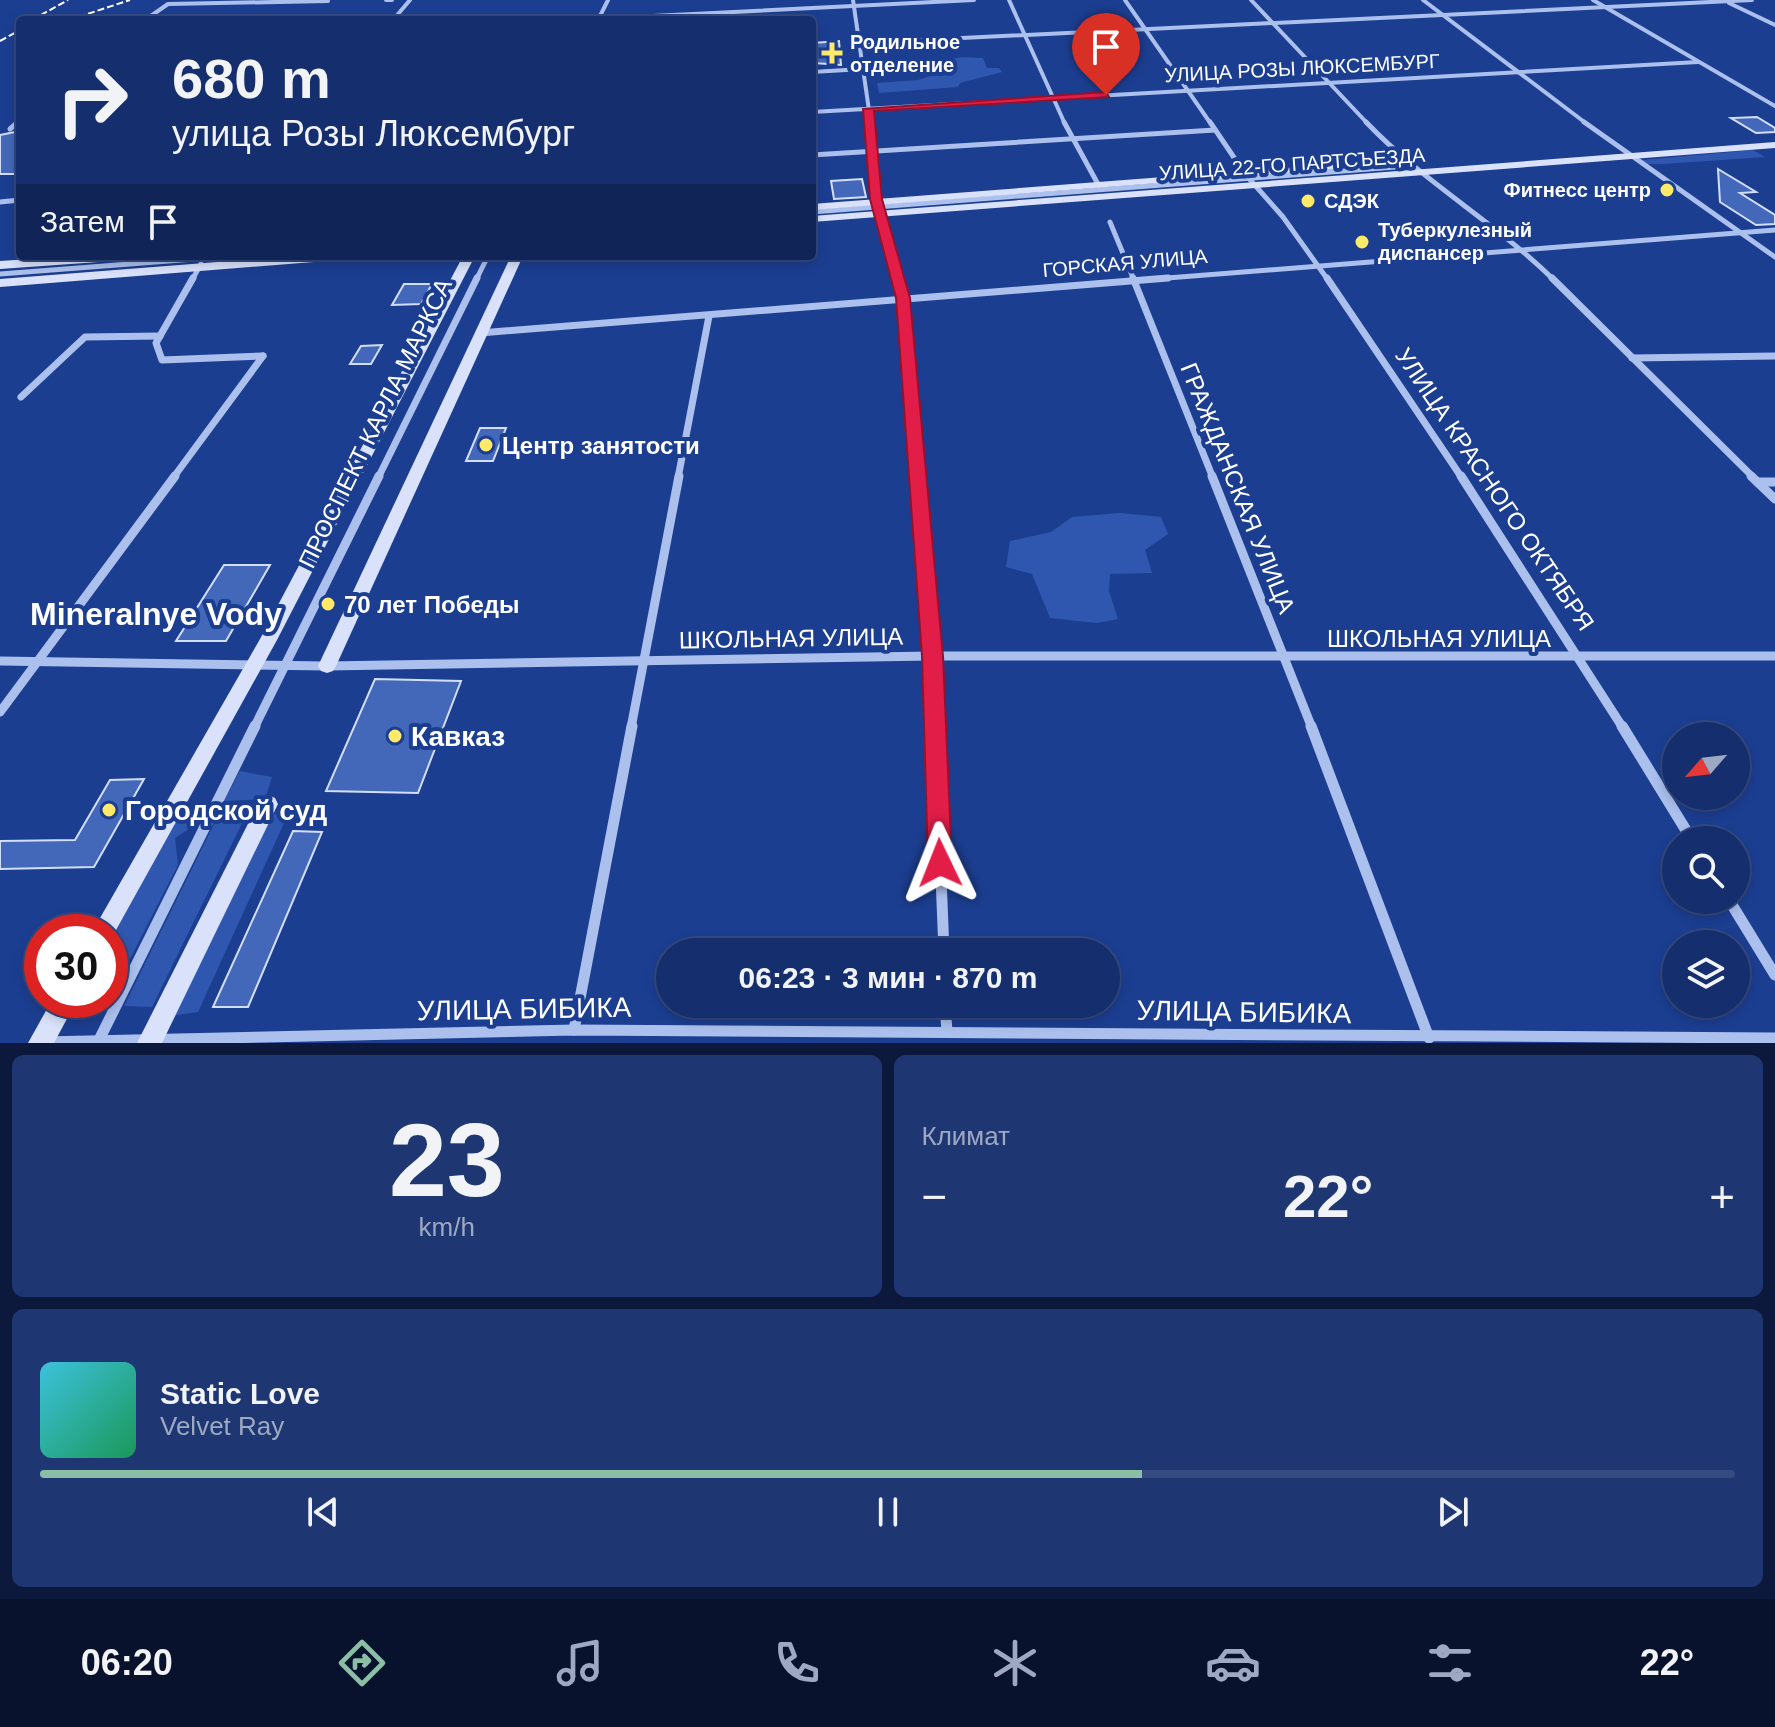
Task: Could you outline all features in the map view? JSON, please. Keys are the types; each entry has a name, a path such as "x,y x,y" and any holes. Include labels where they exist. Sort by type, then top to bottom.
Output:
{"main road":[{"name":"УЛИЦА 22-ГО ПАРТСЪЕЗДА","path":"816,218 879,208 1099,186 1422,172 1775,138"},
{"name":"УЛИЦА 22-ГО ПАРТСЪЕЗДА","path":"816,209 879,208 1400,165 1775,145"},
{"path":"0,265 71,260"},
{"path":"0,283 203,260"},
{"name":"ПРОСПЕКТ КАРЛА МАРКСА","path":"113,914 254,664 467,260"},
{"path":"327,666 515,260"},
{"path":"150,1042 268,804"},
{"path":"41,1042 55,1018"}],"street":[{"path":"386,0 392,0"},
{"path":"396,16 410,0"},
{"path":"647,16 854,3 974,0"},
{"path":"1009,0 1051,98 1099,186"},
{"path":"1125,0 1235,159"},
{"path":"1251,0 1332,83 1400,165 1422,172 1524,251 1775,499"},
{"path":"1423,0 1625,152 1775,257"},
{"path":"1593,0 1775,106"},
{"path":"859,43 1752,0"},
{"path":"151,16 168,4 328,1"},
{"path":"1723,1 1775,25"},
{"path":"854,3 875,152 879,208 903,298 932,656 943,938"},
{"name":"УЛИЦА РОЗЫ ЛЮКСЕМБУРГ","path":"816,112 1698,62"},
{"path":"816,72 863,69"},
{"path":"10,129 16,124"},
{"path":"816,155 1215,130"},
{"name":"УЛИЦА КРАСНОГО ОКТЯБРЯ","path":"1251,179 1316,265 1581,658 1683,826"},
{"name":"ГРАЖДАНСКАЯ УЛИЦА","path":"1110,222 1286,658 1429,1038"},
{"name":"ГОРСКАЯ УЛИЦА","path":"479,333 1132,278 1775,230"},
{"path":"0,274 203,260"},
{"path":"0,712 263,356 162,360 156,343 203,260"},
{"name":"ПРОСПЕКТ КАРЛА МАРКСА","path":"98,1042 288,665 486,260"},
{"path":"574,1030 709,316"},
{"path":"21,397 85,337 160,336"},
{"path":"1632,358 1775,356"},
{"path":"1758,482 1775,482"},
{"name":"ШКОЛЬНАЯ УЛИЦА","path":"0,661 327,666 932,656 1775,656"},
{"path":"1738,914 1775,975"},
{"path":"946,1018 947,1032"},
{"name":"УЛИЦА БИБИКА","path":"41,1042 150,1042 574,1030 1775,1038"}],"shaded area":[{"path":"962,57 983,58 987,68 999,68 1002,72 960,83 958,87 879,93 877,83 918,80 942,72 942,61"},
{"path":"1753,150 1765,157 1663,164 1646,164 1642,160"},
{"path":"1120,513 1161,517 1168,534 1145,550 1152,573 1110,574 1109,591 1118,619 1097,623 1050,618 1032,574 1006,567 1010,541 1051,532 1072,517"},
{"path":"240,771 272,777 265,799 224,801"},
{"path":"178,807 205,807 198,823 175,838 178,865 128,963 128,914 121,914"},
{"path":"250,807 152,1007 128,1006 128,998 222,808"},
{"path":"276,814 285,821 198,1012 170,1016 269,815"}],"building":[{"name":"Родильное отделение","path":"839,41 841,65 816,63 816,43"},
{"path":"1757,117 1775,128 1775,132 1756,133 1731,118"},
{"path":"16,132 16,174 0,174 0,135"},
{"path":"1718,169 1756,192 1740,193 1775,215 1775,224 1756,225 1720,202"},
{"path":"862,179 866,197 834,199 831,181"},
{"path":"404,284 432,284 421,304 392,305"},
{"path":"382,345 371,364 350,364 361,346"},
{"name":"Центр занятости","path":"480,428 506,428 493,461 466,461"},
{"path":"224,565 270,565 226,641 176,641"},
{"name":"Кавказ","path":"375,679 461,681 418,793 326,791"},
{"name":"Городской суд","path":"144,779 94,867 0,869 0,841 75,840 110,780"},
{"path":"293,831 322,832 248,1007 213,1007"}],"railway":[{"path":"39,16 68,0"},
{"path":"81,16 130,0"},
{"path":"0,41 16,32"}],"place":[{"name":"Родильное отделение","path":"832,53"},
{"name":"Фитнесс центр","path":"1667,190"},
{"name":"СДЭК","path":"1308,201"},
{"name":"Туберкулезный диспансер","path":"1362,242"},
{"name":"Центр занятости","path":"486,445"},
{"name":"70 лет Победы","path":"328,604"},
{"name":"Кавказ","path":"395,736"},
{"name":"Городской суд","path":"109,810"}],"district":[{"name":"Mineralnye Vody","path":"156,614"}],"route":[{"path":"940,863 932,656 903,298 876,199 875,152 869,109 1106,95"}]}
